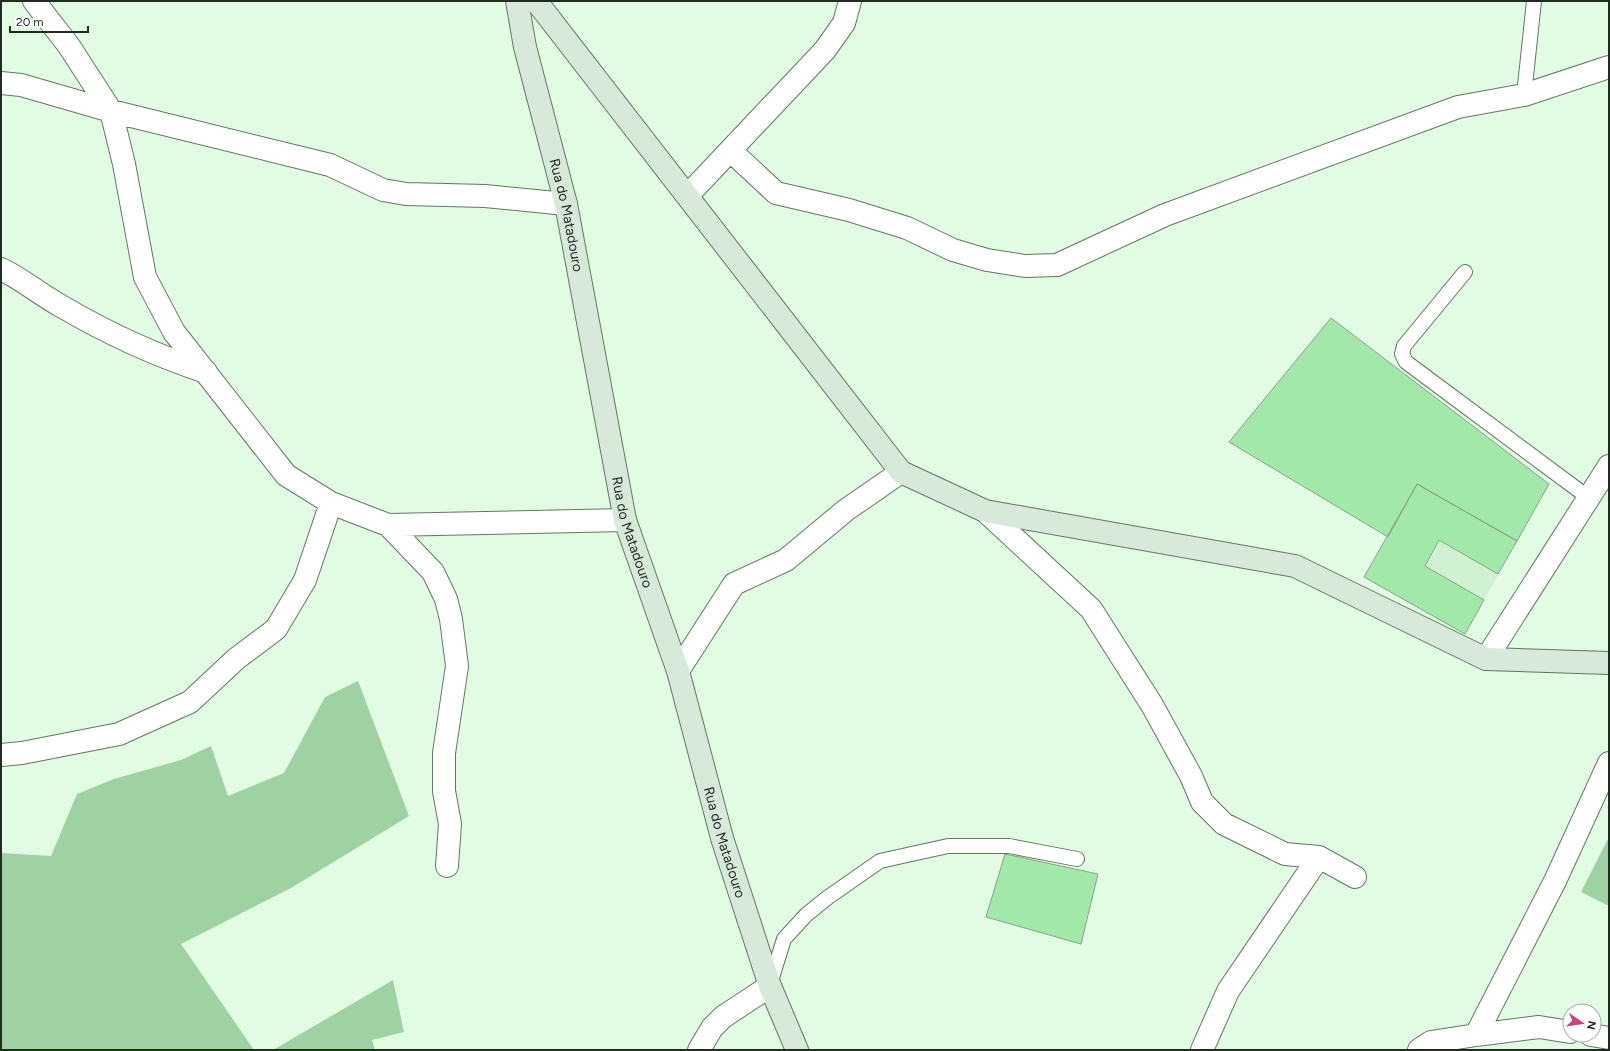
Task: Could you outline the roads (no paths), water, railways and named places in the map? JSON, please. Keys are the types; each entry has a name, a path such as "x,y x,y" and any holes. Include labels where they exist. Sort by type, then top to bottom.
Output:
{"street":[{"path":"34,1 69,46 111,111 124,164 145,277 174,332 286,475 331,503 388,525 625,520"},
{"name":"Rua do Matadouro","path":"517,1 525,47 566,204 625,520 678,671 722,838 770,986 797,1050"},
{"path":"536,1 688,195 901,472 985,511 1295,566 1486,660 1609,663"},
{"path":"688,195 825,50 844,23 850,1"},
{"path":"731,151 776,193 849,210 907,228 953,250 987,260 1024,266 1057,265 1165,215 1458,108 1524,95 1609,67"},
{"path":"1,83 21,85 111,111 330,165 383,190 406,194 485,196 566,204"},
{"path":"1,269 59,305 116,337 169,360 206,372"},
{"path":"1486,660 1609,466"},
{"path":"678,671 734,584 786,560 846,510 901,472"},
{"path":"1,755 119,734 190,702 236,659 276,629 305,580 331,503"},
{"path":"985,511 1091,609 1152,705 1191,776 1202,802 1224,824 1247,837 1285,854 1319,857 1355,877"},
{"path":"388,525 433,572 446,599 451,619 457,666 444,753 444,791 450,824 447,866"},
{"path":"1476,1035 1555,881 1609,763"},
{"path":"1202,1050 1228,991 1319,857"},
{"path":"699,1050 712,1028 723,1017 770,986"},
{"path":"1419,1050 1431,1042 1476,1035 1540,1027 1562,1031"}],"lane":[{"path":"1524,95 1534,1"},
{"path":"1465,272 1404,346 1402,354 1406,362 1588,498"},
{"path":"770,986 784,939 788,934 806,915 827,898 880,861 948,846 1009,846 1077,859"}]}
